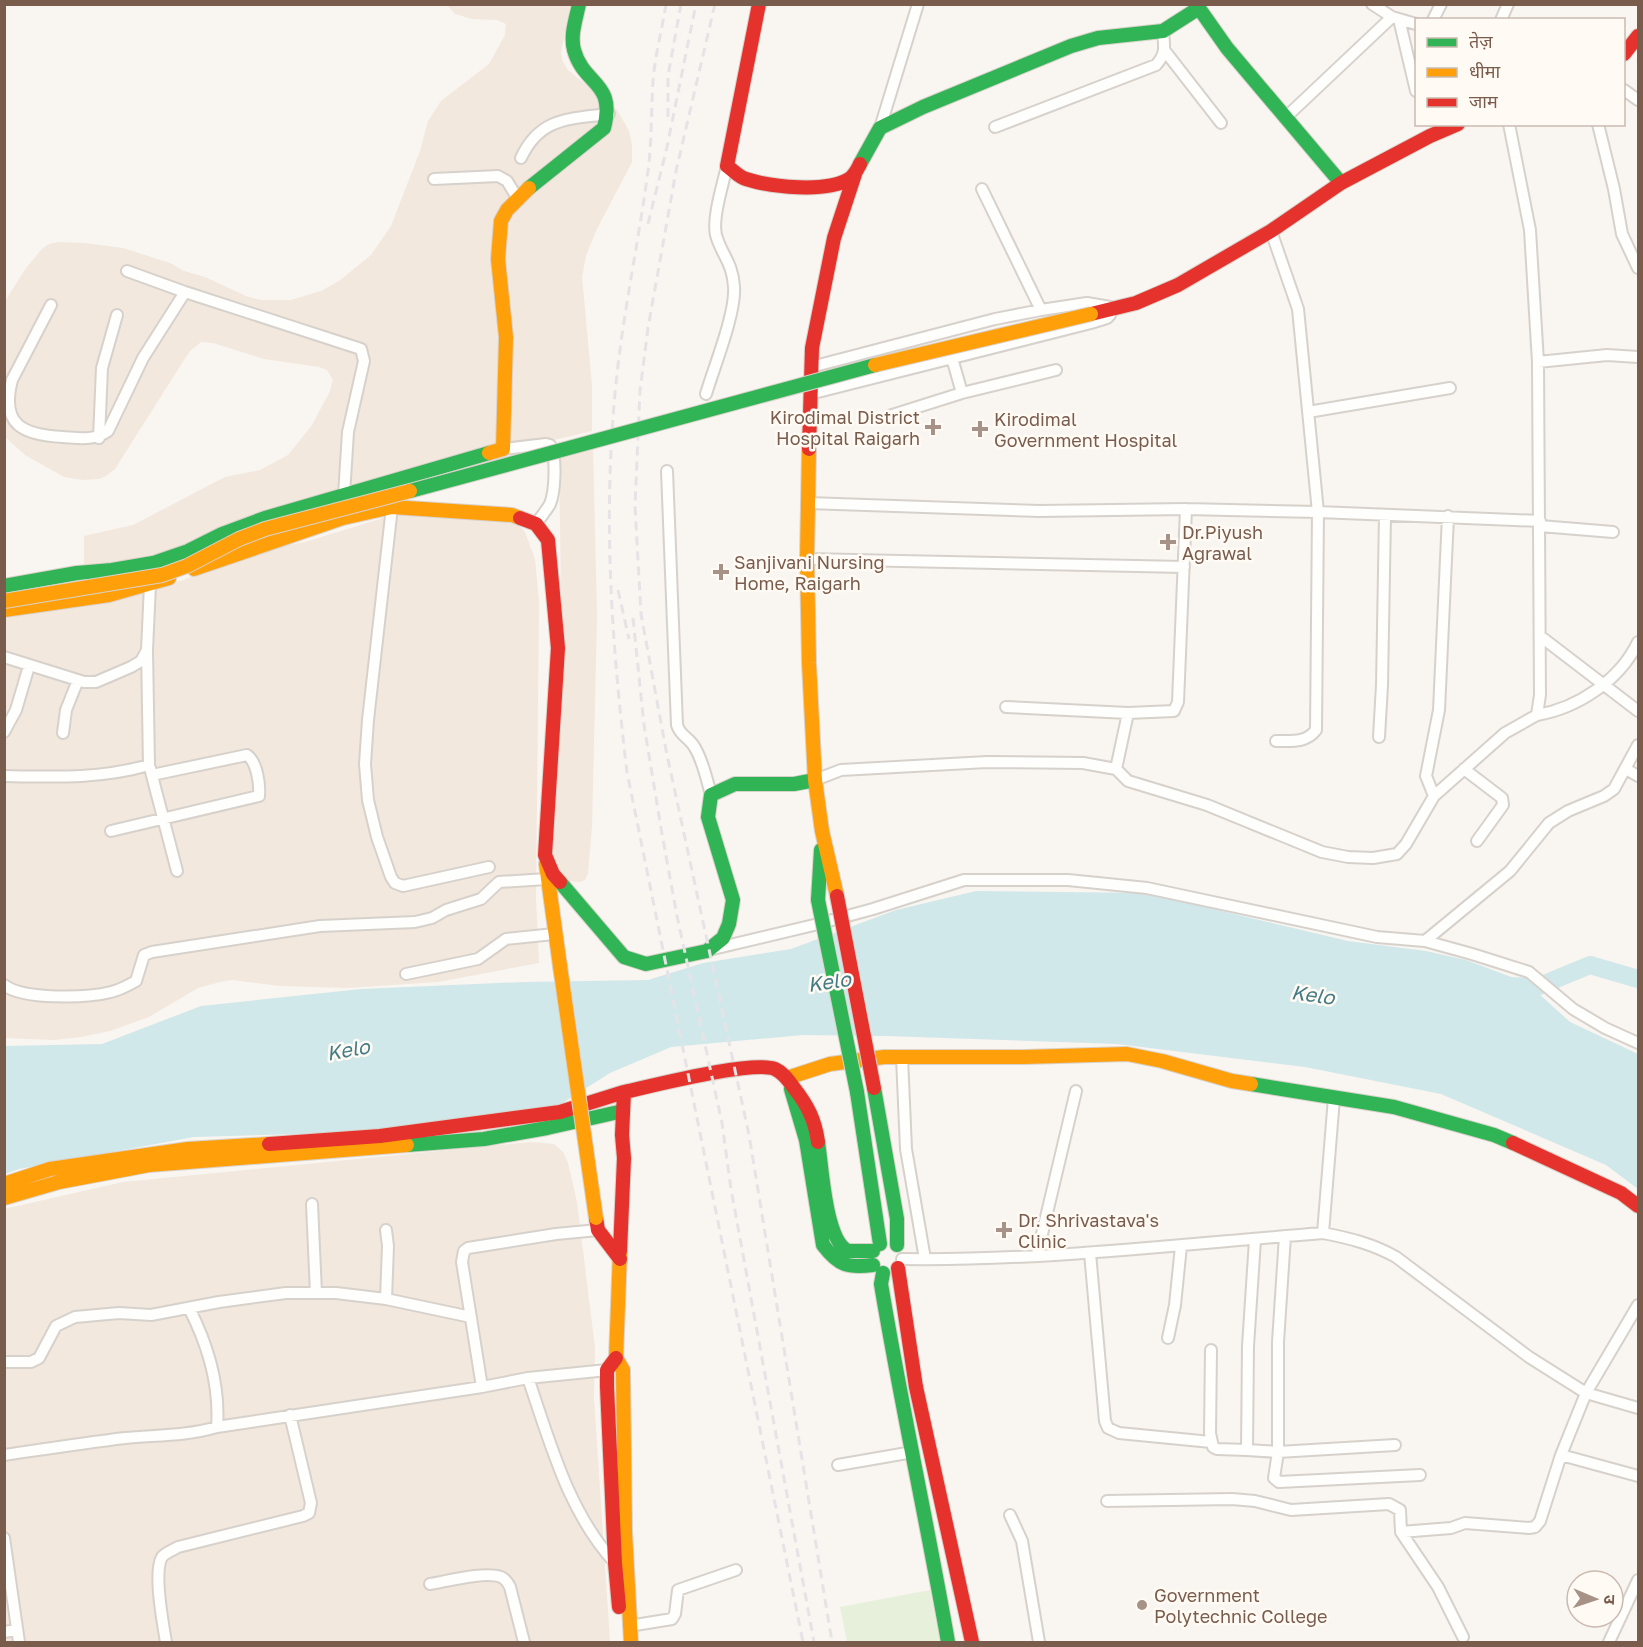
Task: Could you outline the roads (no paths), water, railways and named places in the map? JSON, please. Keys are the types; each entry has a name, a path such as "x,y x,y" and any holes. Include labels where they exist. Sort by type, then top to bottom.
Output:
{"street":[{"path":"503,449 506,337 498,259 501,221 507,210 518,199 604,128 609,114 605,94 575,54 574,29 579,4"},
{"path":"706,394 732,309 735,287 730,263 716,234 715,222 759,4"},
{"path":"918,4 880,128 855,174 834,238 812,348 807,559 808,663 815,780 822,831 837,896 897,1219 899,1258 916,1387 972,1642"},
{"path":"1372,4 1395,18 1415,24"},
{"path":"1434,18 1441,4"},
{"path":"1502,18 1508,4"},
{"path":"880,128 923,107 1071,46 1098,38 1163,31 1198,6 1227,48 1341,183"},
{"path":"1395,18 1415,88"},
{"path":"1285,118 1395,18"},
{"path":"995,127 1156,65 1165,51 1163,31"},
{"path":"1625,52 1638,36"},
{"path":"1165,51 1221,123"},
{"path":"1625,91 1638,100"},
{"path":"521,158 532,138 552,123 609,114"},
{"path":"4,601 162,575 188,566 238,539 265,529 824,377 1020,329 1117,309 1178,285 1271,231 1341,183 1428,130 1448,126"},
{"path":"1509,126 1530,230 1538,362 1540,695 1537,715"},
{"path":"1598,126 1622,234 1638,268"},
{"path":"727,166 744,179 774,185 828,187 847,180 855,174"},
{"path":"434,179 486,176 504,178 518,199"},
{"path":"982,189 1041,310"},
{"path":"1271,231 1298,309 1318,512 1316,730 1311,737 1303,740 1276,741"},
{"path":"127,271 361,349 364,361 348,432 344,495"},
{"path":"51,304 12,380 7,393 6,411 11,421 25,432 43,436 99,438 108,431 143,358 185,292"},
{"path":"811,367 1041,310 1087,303 1117,309"},
{"path":"810,394 1091,323 1107,318 1117,309"},
{"path":"99,438 102,368 117,315"},
{"path":"1538,362 1607,355 1638,357"},
{"path":"952,358 962,393"},
{"path":"889,416 962,393 1056,370"},
{"path":"1308,412 1450,388"},
{"path":"4,585 153,563 188,551 222,534 265,518 503,449 546,444 553,449 554,477 550,502 536,524"},
{"path":"667,471 677,725 682,735 697,750 711,795 708,817 733,900 729,924 723,938 707,951"},
{"path":"808,503 1040,511 1186,509 1448,516 1613,532"},
{"path":"392,507 365,764 368,800 377,837 391,877 395,883 403,886 489,867"},
{"path":"4,610 103,596 150,585 344,518 392,507 512,515 536,524 548,540 558,648 545,855 547,879 597,1224 620,1259"},
{"path":"1006,707 1128,713 1174,711 1177,707 1186,509"},
{"path":"1379,737 1385,515"},
{"path":"1434,796 1426,776 1439,710 1448,516"},
{"path":"807,559 1184,567"},
{"path":"150,585 147,650 150,770 165,819 177,871"},
{"path":"1540,636 1638,711"},
{"path":"711,795 735,784 794,784 815,780 841,770 987,762 1083,763 1116,769 1128,781 1207,805 1322,852 1348,857 1373,858 1396,854 1406,844 1434,796 1505,733 1537,715 1553,712 1582,698 1603,685 1618,672 1638,642"},
{"path":"4,657 78,680 96,682 141,661 147,650"},
{"path":"4,732 16,710 29,666"},
{"path":"63,733 66,710 78,680"},
{"path":"1116,769 1128,713"},
{"path":"1425,941 1510,871 1549,824 1568,811 1604,796 1614,789 1638,745"},
{"path":"4,776 66,777 112,774 247,755 253,760 259,796 111,831"},
{"path":"1464,769 1502,798 1503,805 1477,841"},
{"path":"1626,769 1638,776"},
{"path":"822,831 818,900 857,1092 876,1247 871,1258 878,1269 882,1284 890,1340 948,1642"},
{"path":"545,855 553,874 624,957 646,964 814,925 964,880 1068,880 1147,888 1377,937 1425,941 1529,972 1573,1009 1605,1028 1638,1042"},
{"path":"4,985 31,995 111,992 136,981 141,960 144,955 152,952 320,926 415,922 432,918 446,910 481,898 499,882 547,879"},
{"path":"405,974 478,959 506,939 554,934"},
{"path":"787,1078 830,1064 884,1056 1127,1054 1162,1061 1232,1081 1394,1107 1494,1136 1621,1192 1638,1206"},
{"path":"902,1057 906,1149 925,1259"},
{"path":"4,1184 50,1169 188,1149 380,1136 560,1112 657,1084 752,1067 772,1068 787,1078 808,1105 814,1119 821,1151 826,1200 837,1241 844,1250 854,1252 887,1242 899,1258"},
{"path":"787,1078 806,1140 823,1245 832,1258 843,1266 878,1269 891,1273 899,1258"},
{"path":"1037,1254 1076,1091"},
{"path":"622,1642 615,1563 608,1370 616,1358 624,1158 622,1135 624,1092"},
{"path":"1323,1233 1334,1098"},
{"path":"4,1198 59,1182 149,1165 484,1139 623,1111"},
{"path":"312,1204 316,1293"},
{"path":"482,1387 462,1262 464,1251 468,1248 556,1234 597,1224"},
{"path":"386,1230 388,1246 386,1299"},
{"path":"899,1258 971,1260 1037,1254 1090,1253 1323,1233 1345,1237 1378,1247 1396,1257 1529,1357 1586,1393 1638,1408"},
{"path":"1285,1236 1278,1342 1278,1452 1274,1478 1279,1482 1420,1474"},
{"path":"1247,1450 1248,1346 1255,1240"},
{"path":"1168,1338 1175,1305 1181,1246"},
{"path":"1090,1253 1105,1421 1108,1428 1119,1433 1211,1442"},
{"path":"4,1362 31,1362 39,1358 56,1326 75,1317 119,1313 151,1315 219,1302 286,1293 336,1293 386,1299 471,1317"},
{"path":"1401,1532 1451,1528 1465,1523 1535,1527 1540,1521 1561,1455 1586,1393 1638,1305"},
{"path":"189,1308 198,1325 217,1385 217,1427"},
{"path":"1211,1350 1211,1442 1213,1447 1278,1452 1395,1445"},
{"path":"616,1358 623,1370 625,1532 631,1642"},
{"path":"4,1455 80,1443 194,1434 217,1427 528,1378 608,1370"},
{"path":"528,1378 569,1491 599,1546 615,1563"},
{"path":"166,1642 159,1590 159,1566 163,1556 178,1547 309,1513 311,1503 290,1415"},
{"path":"838,1465 913,1452"},
{"path":"1561,1455 1638,1476"},
{"path":"1107,1501 1232,1499 1255,1501 1291,1510 1389,1504 1400,1509 1401,1532 1438,1587 1463,1637"},
{"path":"1010,1515 1022,1541 1040,1642"},
{"path":"4,1538 8,1585 19,1642"},
{"path":"629,1626 672,1619 675,1614 678,1590 736,1570"},
{"path":"430,1584 500,1576 510,1587 524,1642"},
{"path":"1609,1642 1638,1580"},
{"path":"4,1632 17,1630"}],"water":[{"name":"Kelo","path":"976,891 1146,893 1348,941 1426,951 1466,960 1527,983 1570,1022 1638,1054 1638,1189 1606,1165 1441,1094 1305,1067 1117,1044 803,1035 671,1047 610,1073 548,1112 427,1130 194,1137 19,1169 5,1174 5,1046 102,1044 201,1006 361,989 524,982 648,980 703,963 791,949 896,910"}],"waterway":[{"path":"1508,986 1537,987 1590,965 1638,979"}],"railway":[{"path":"666,4 654,71 650,148 644,202 615,388 609,507 614,640 627,772 803,1642"},
{"path":"668,117 668,76 681,4"},
{"path":"648,224 667,147 696,4"},
{"path":"715,4 676,171 648,328 640,391 635,506 641,614 666,750 749,1135 832,1642"},
{"path":"618,590 629,639"},
{"path":"633,618 644,725 662,834 677,916 722,1123 731,1189 814,1642"}],"place":[{"name":"Kirodimal District Hospital Raigarh","path":"933,427"},
{"name":"Kirodimal Government Hospital","path":"980,429"},
{"name":"Dr.Piyush Agrawal","path":"1168,542"},
{"name":"Sanjivani Nursing Home, Raigarh","path":"721,572"},
{"name":"Dr. Shrivastava's Clinic","path":"1004,1230"},
{"name":"Government Polytechnic College","path":"1142,1605"}]}
